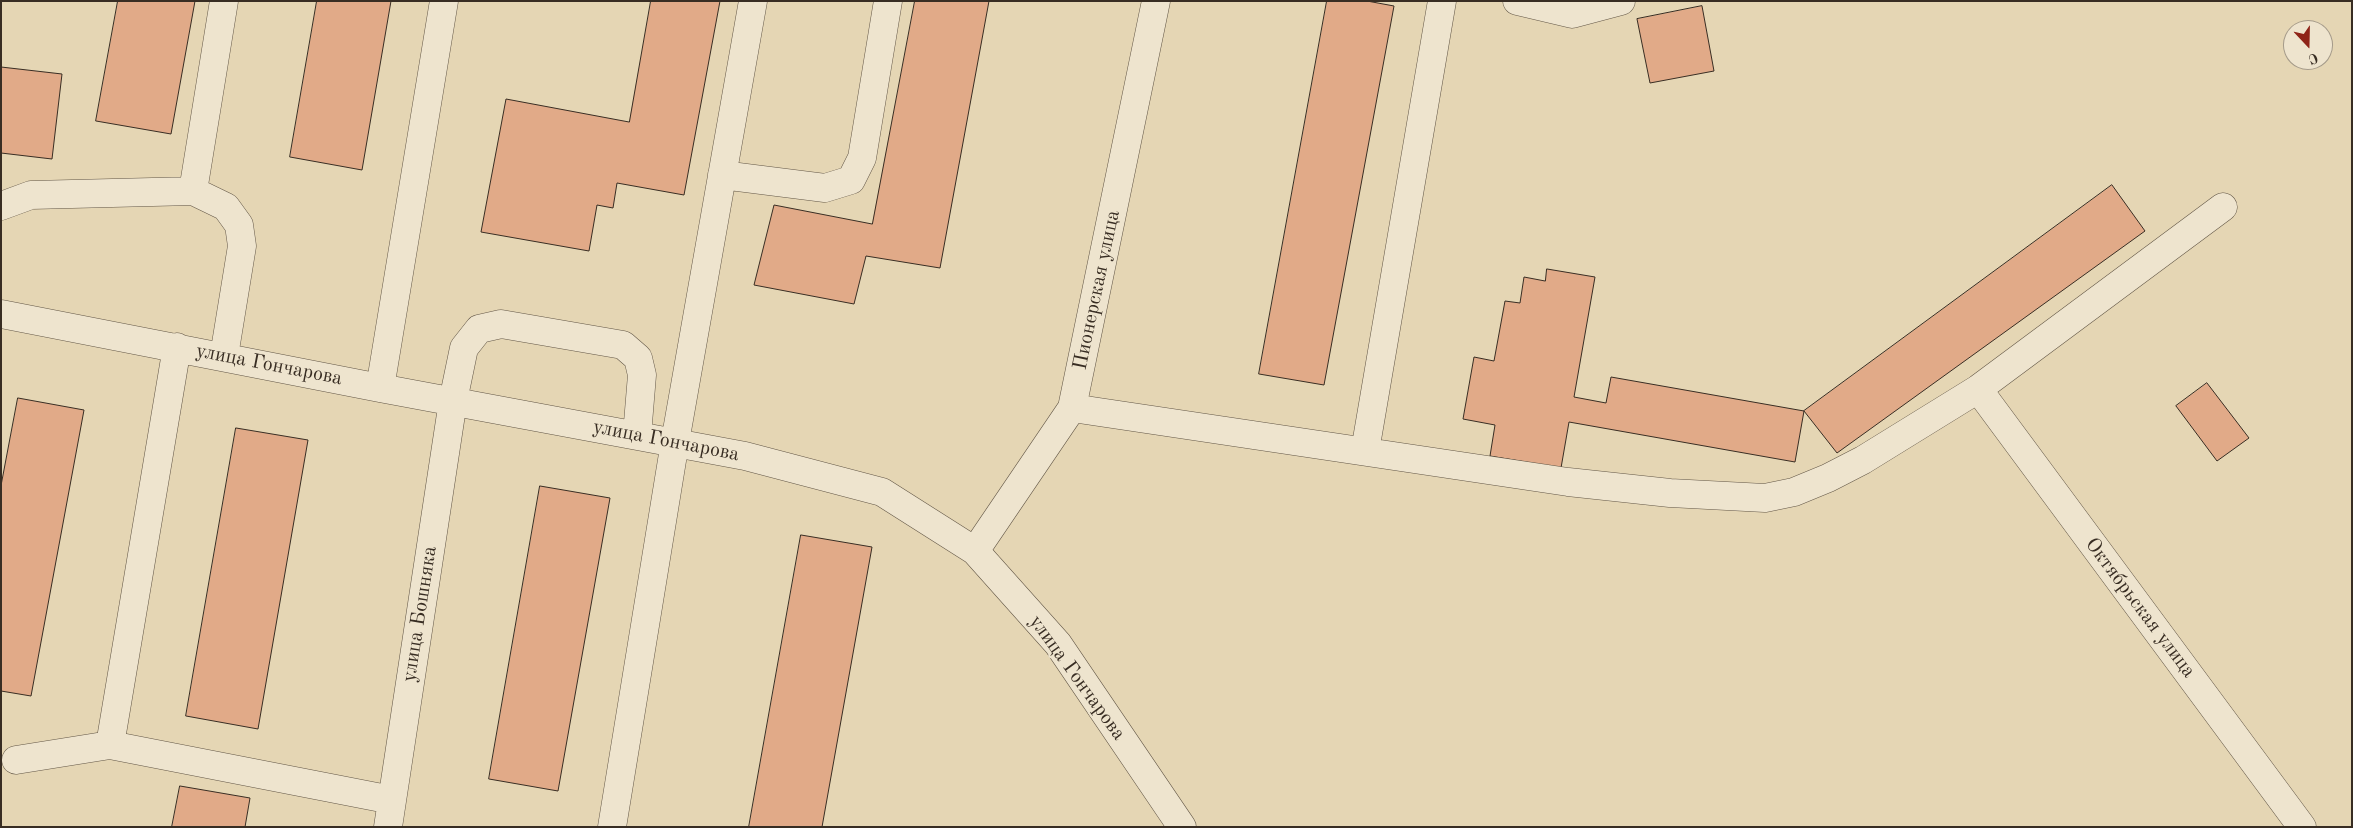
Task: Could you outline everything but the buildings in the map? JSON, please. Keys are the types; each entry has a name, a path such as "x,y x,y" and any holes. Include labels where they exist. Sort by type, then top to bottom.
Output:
{"street":[{"path":"193,191 224,1"},
{"path":"380,388 444,1"},
{"path":"612,827 675,442 753,1"},
{"path":"722,175 825,188 851,180 862,158 888,1"},
{"name":"Пионерская улица","path":"974,551 1072,408 1156,1"},
{"path":"1364,451 1442,1"},
{"path":"1517,1 1572,14 1621,1"},
{"path":"1,206 31,196 193,191 226,207 239,225 242,246 224,356"},
{"path":"1072,408 1568,482 1670,493 1764,498 1794,492 1845,469 1978,389 2223,206"},
{"name":"улица Гончарова","path":"1,314 224,356 380,388 745,456 882,492 974,551 1058,644 1182,827"},
{"name":"улица Бошняка","path":"388,827 453,401 464,348 479,329 502,324 623,345 638,358 642,375 637,435"},
{"path":"110,745 176,347"},
{"name":"Октябрьская улица","path":"1978,389 2302,827"},
{"path":"16,760 110,745 392,800"}]}
